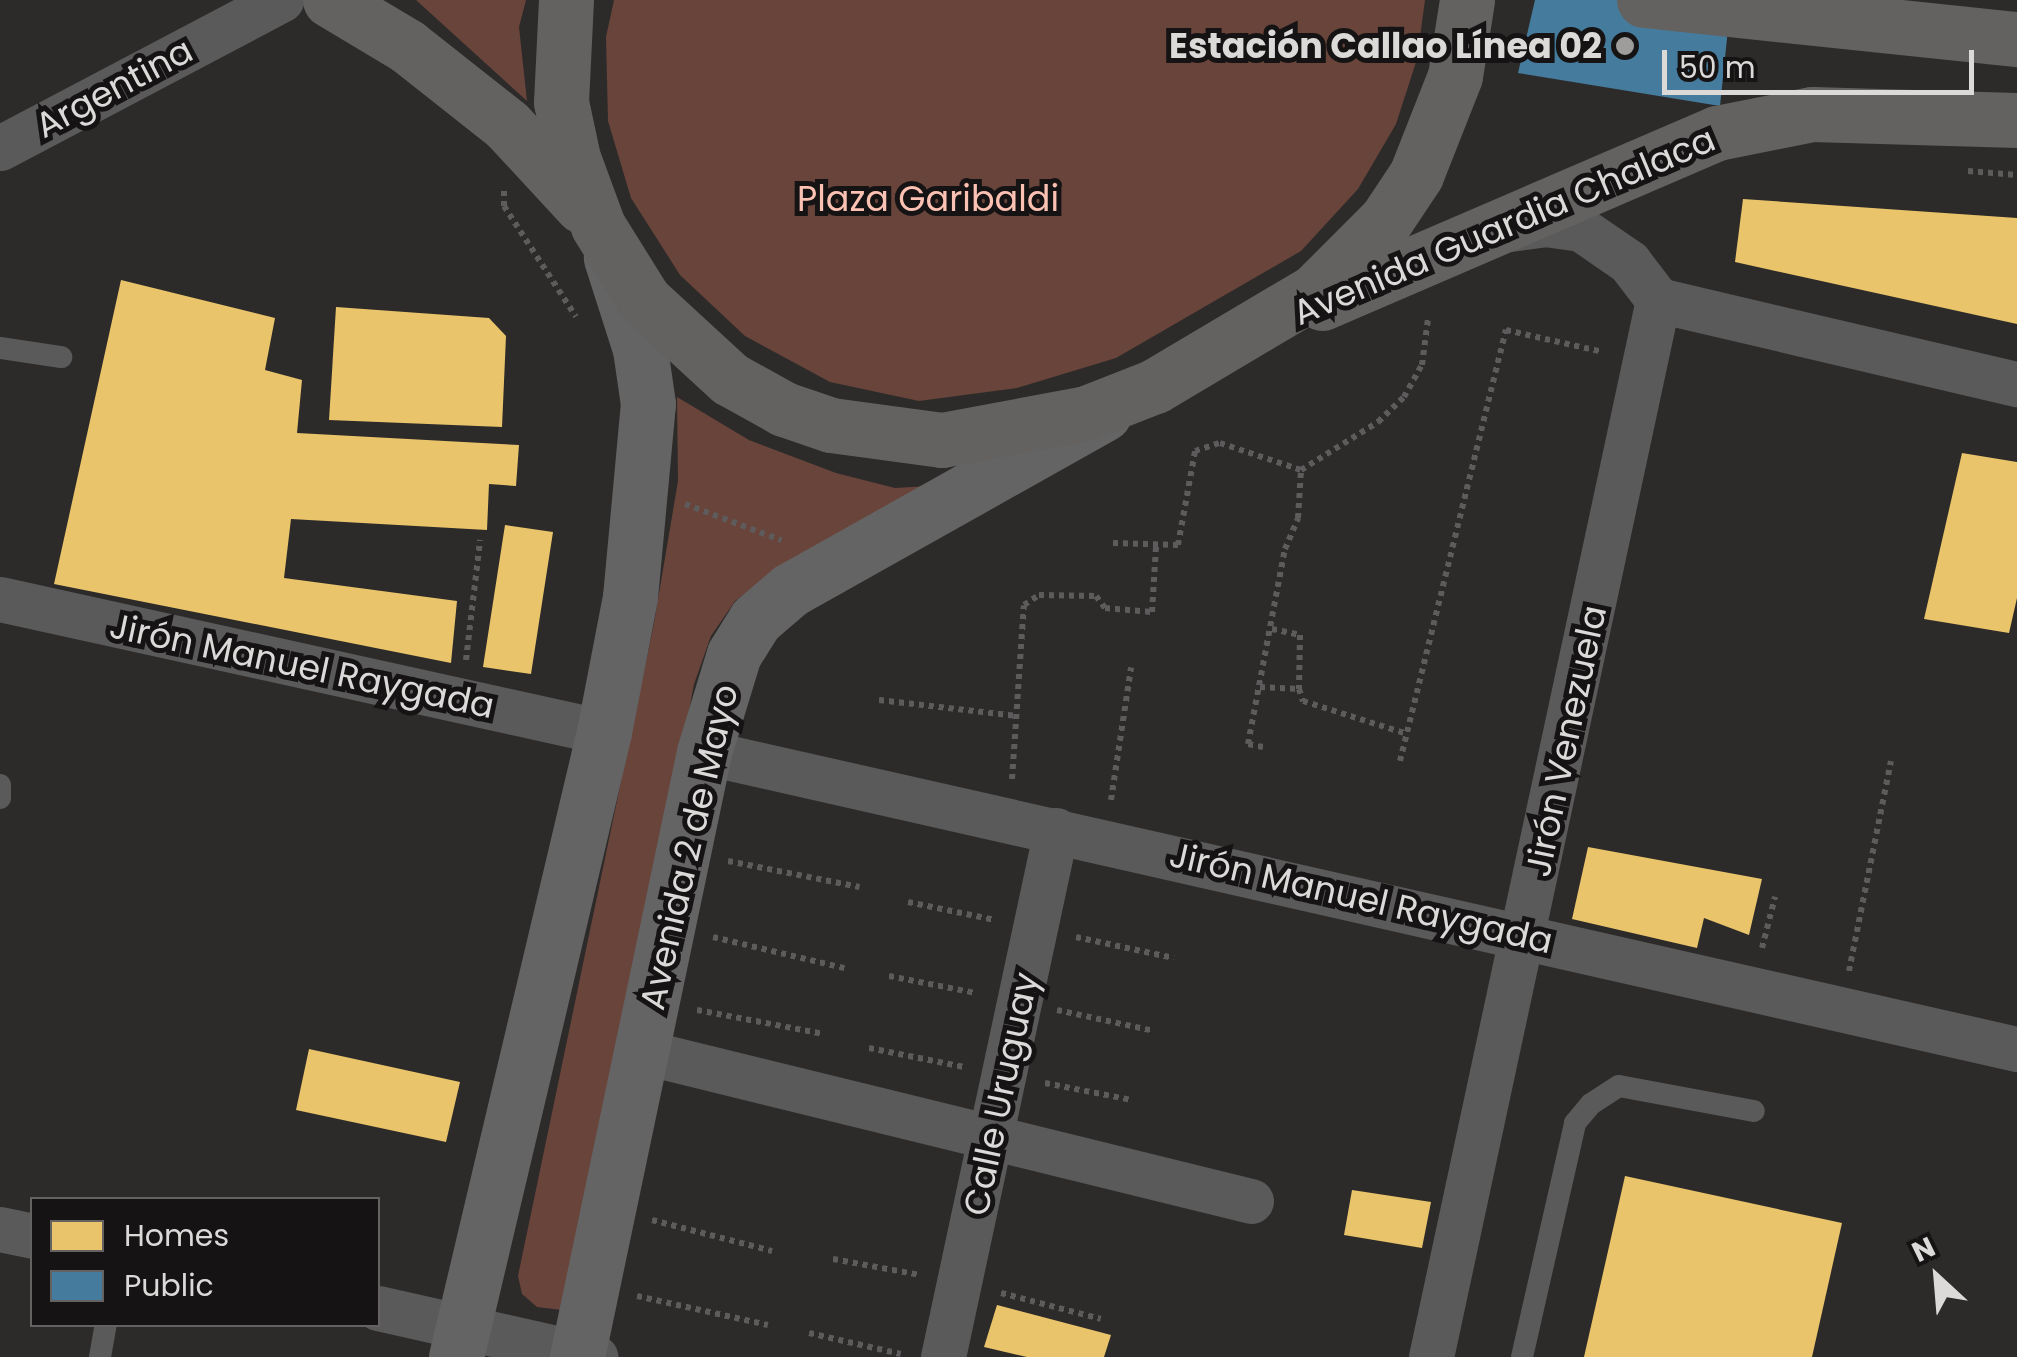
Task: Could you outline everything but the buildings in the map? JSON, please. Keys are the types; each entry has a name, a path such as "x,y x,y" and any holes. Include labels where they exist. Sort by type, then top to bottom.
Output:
{"main road":[{"path":"330,0 407,46 506,125 602,234 644,300 686,344 730,379 832,425 942,440 1002,433 1086,413 1155,386 1234,343 1352,258 1416,175 1455,76 1467,0"},
{"path":"459,1342 604,732 644,488 648,404 640,349 561,102 566,0"},
{"path":"1644,0 1863,11 2017,40"},
{"name":"Avenida Guardia Chalaca","path":"1234,343 1638,162 1767,121 1868,113 2017,120"},
{"name":"Avenida 2 de Mayo","path":"584,1356 592,1287 704,752 734,654 755,620 790,590 1155,386"}],"street":[{"name":"Argentina","path":"0,148 281,0"},
{"path":"1472,235 1545,224 1581,229 1629,262 1658,300 2017,384"},
{"name":"Jirón Venezuela","path":"1430,1357 1525,934 1658,300"},
{"name":"Jirón Manuel Raygada","path":"0,599 604,732"},
{"name":"Jirón Manuel Raygada","path":"704,752 1525,934 2017,1049"},
{"name":"Calle Uruguay","path":"943,1357 994,1134 1056,830"},
{"path":"648,1026 994,1134 1251,1201"},
{"path":"0,1229 30,1236"},
{"path":"380,1309 459,1342 584,1356"}],"lane":[{"path":"0,348 61,357"},
{"path":"0,785 0,798"},
{"path":"1522,1357 1575,1122 1591,1104 1619,1086 1754,1111"},
{"path":"100,1357 105,1327"}],"path":[{"path":"506,125 504,206 581,327"},
{"path":"1958,170 2017,175"},
{"path":"1301,470 1378,422 1404,397 1422,365 1428,319"},
{"path":"1400,762 1506,330 1646,360"},
{"path":"1113,542 1178,546 1195,451 1220,443 1301,470"},
{"path":"1263,747 1248,744 1298,518 1301,470"},
{"path":"674,500 796,546"},
{"path":"461,701 480,540"},
{"path":"1010,820 1024,605 1039,596 1096,596 1105,608 1152,612 1156,546"},
{"path":"1272,629 1300,635 1299,689 1303,701 1407,734"},
{"path":"1105,841 1130,668"},
{"path":"1260,687 1299,689"},
{"path":"879,700 1017,716"},
{"path":"1841,1009 1890,761"},
{"path":"684,852 859,887"},
{"path":"1752,988 1775,898"},
{"path":"669,926 844,968"},
{"path":"648,1026 824,1034"},
{"path":"610,1208 772,1250"},
{"path":"592,1287 768,1325"},
{"path":"809,1333 912,1357"}],"green space":[{"path":"416,0 526,0 519,27 527,101"},
{"name":"Plaza Garibaldi","path":"614,0 1425,0 1417,59 1396,124 1358,189 1301,251 1116,358 1017,388 919,401 830,382 745,336 680,275 631,198 608,121 606,37"},
{"path":"677,397 749,440 836,473 895,488 947,485 775,572 735,601 711,636 694,684 581,1285 562,1310 537,1307 522,1294 518,1276 654,623 678,481"}],"place":[{"name":"Estación Callao Línea 02","path":"1625,46"}]}
